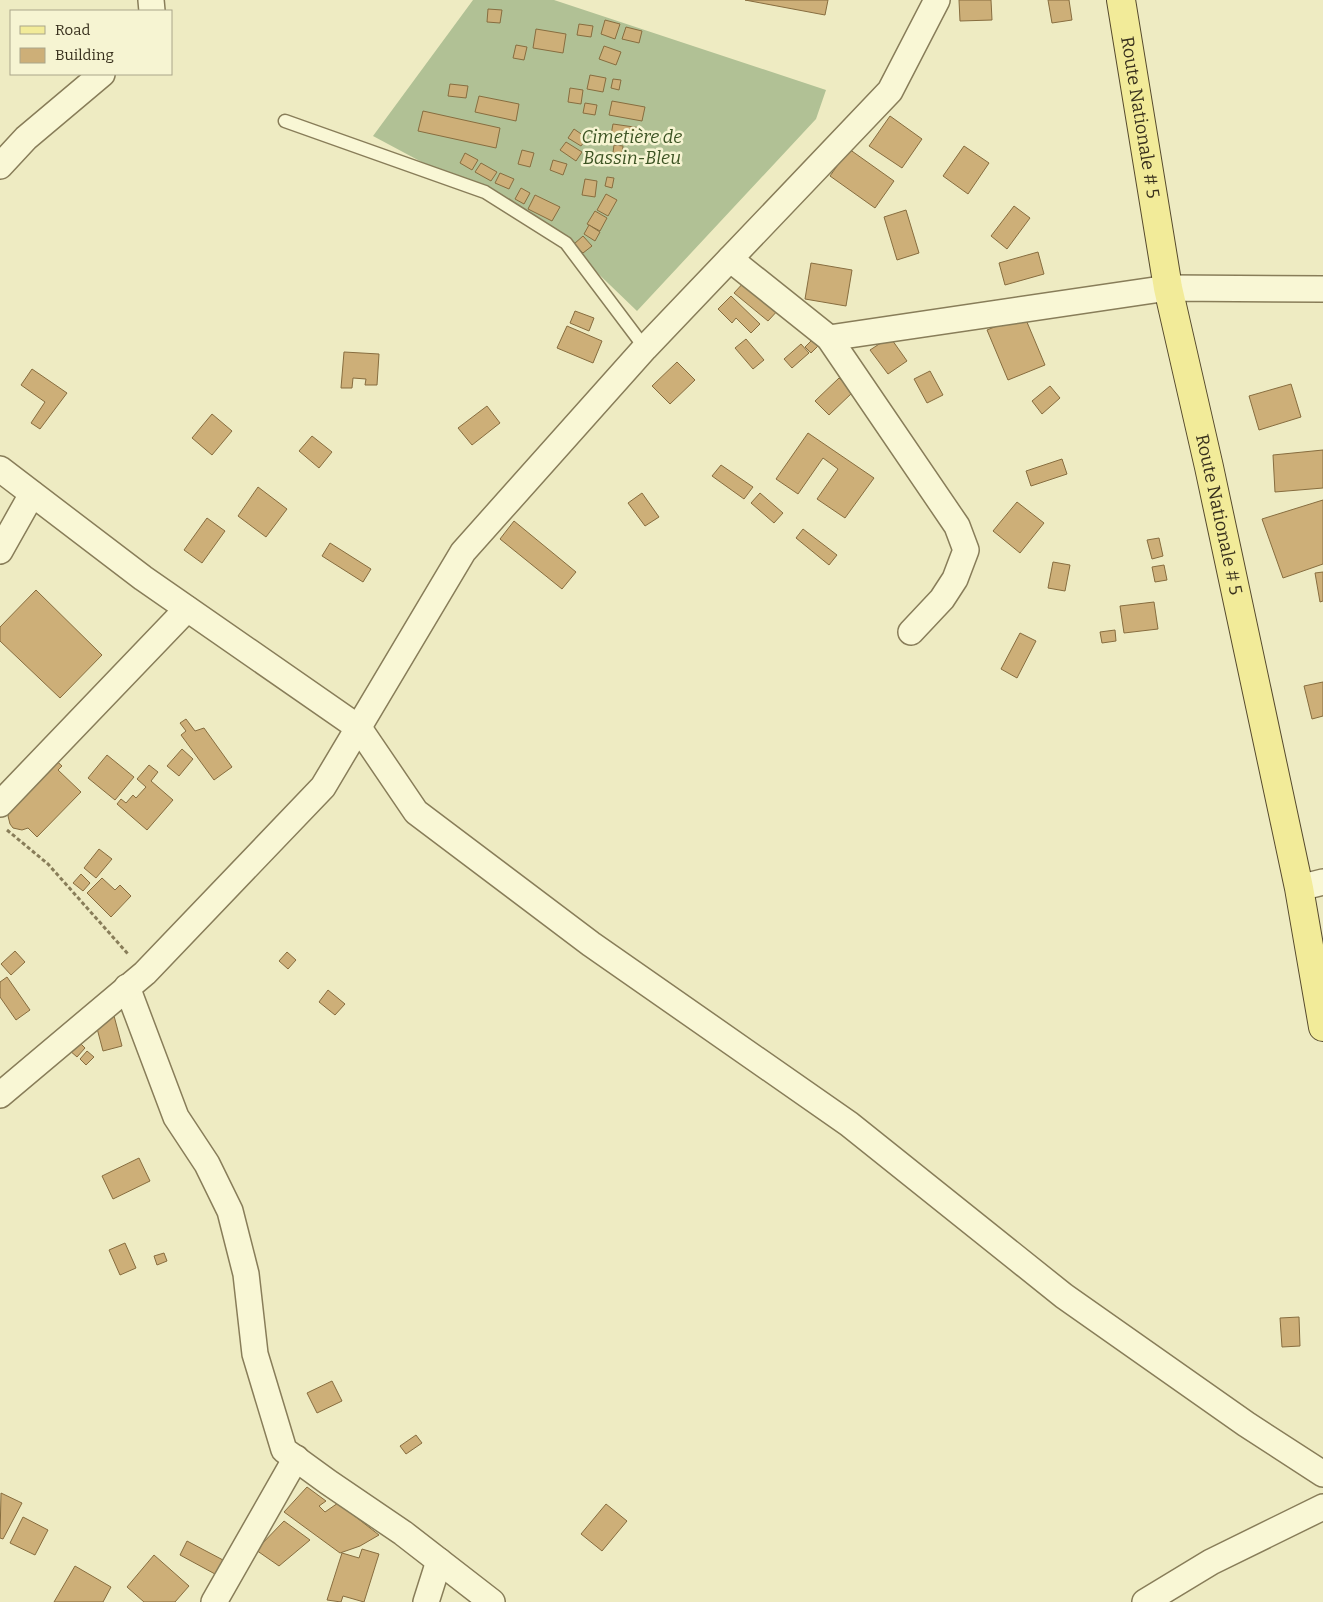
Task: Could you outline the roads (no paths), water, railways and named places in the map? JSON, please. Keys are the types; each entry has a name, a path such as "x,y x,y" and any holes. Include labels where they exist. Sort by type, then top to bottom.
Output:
{"main road":[{"name":"Route Nationale # 5","path":"1122,0 1168,288 1209,467 1311,885 1323,1027"}],"street":[{"path":"0,1095 136,980 323,787 463,552 645,348 890,91 936,0"},
{"path":"0,166 26,138 101,75"},
{"path":"730,259 829,338 957,526 966,550 955,579 942,599 911,632"},
{"path":"829,338 1168,288 1323,289"},
{"path":"0,469 143,578 358,728 416,812 591,944 849,1124 1064,1296 1246,1424 1323,1474"},
{"path":"0,552 32,494"},
{"path":"0,804 187,609"},
{"path":"136,980 176,1117 207,1164 230,1211 246,1274 255,1354 284,1450 403,1532 492,1602"},
{"path":"214,1602 296,1458"},
{"path":"1145,1602 1211,1562 1323,1507"},
{"path":"426,1602 440,1561"}],"lane":[{"path":"285,121 485,192 566,243 645,348"}],"park label":[{"name":"Cimetière de Bassin-Bleu","path":"632,147"}]}
